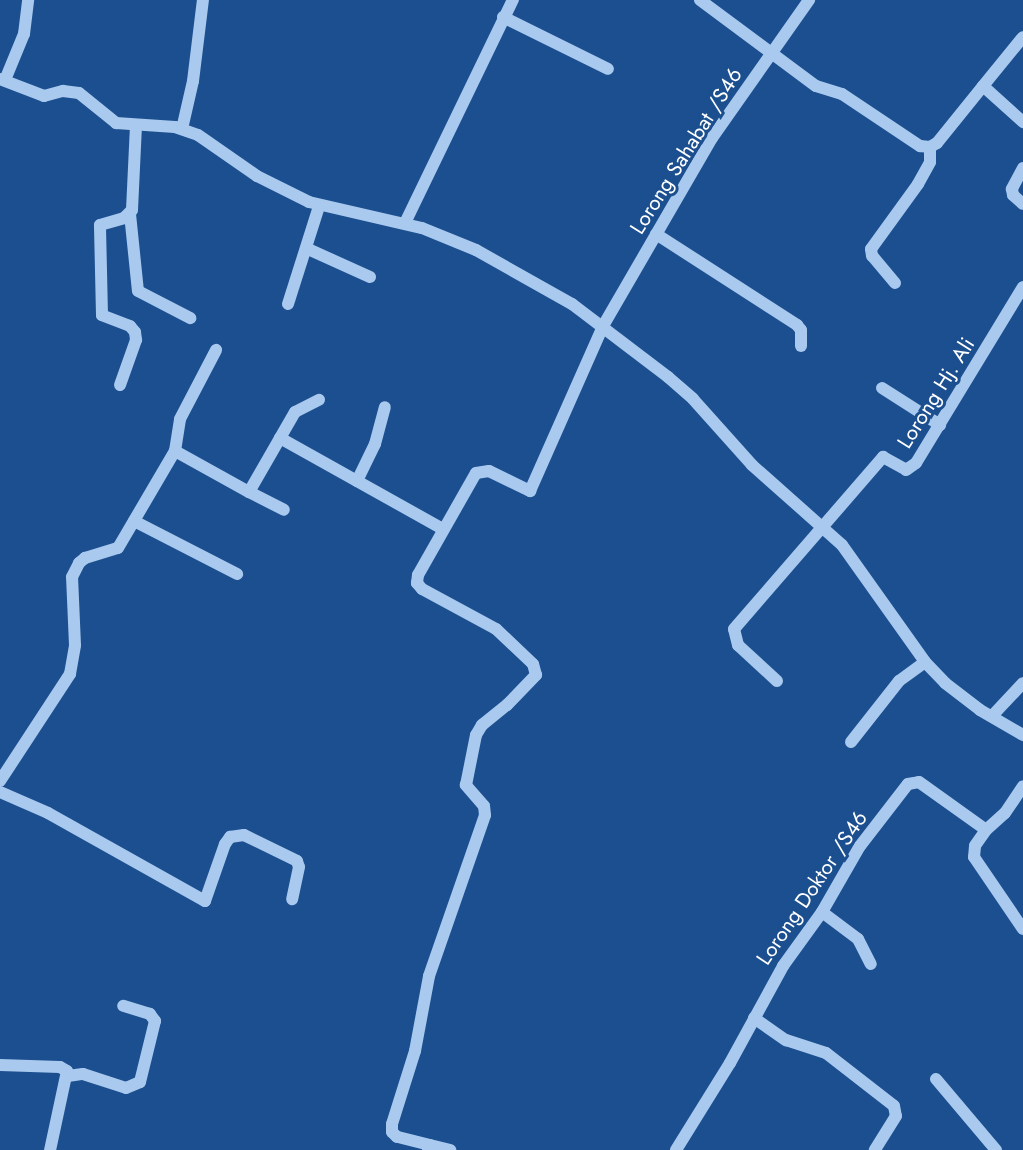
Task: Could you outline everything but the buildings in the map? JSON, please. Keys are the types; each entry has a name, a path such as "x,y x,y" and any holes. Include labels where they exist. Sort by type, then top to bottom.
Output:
{"street":[{"path":"27,0 24,34 2,80 44,96 63,91 79,93 116,123 182,129 198,135 257,176 319,206 405,223 476,250 603,326 692,399 752,465 842,545 925,662 945,683 1023,735"},
{"path":"182,129 193,81 203,0"},
{"path":"405,223 513,0"},
{"path":"700,0 816,86 860,104 908,140 930,147 937,143 1023,37"},
{"name":"Lorong Sahabat /S46","path":"443,529 476,473 489,471 530,491 603,326 712,138 808,0"},
{"path":"503,17 608,69"},
{"path":"983,86 1023,122"},
{"path":"136,125 130,214 138,291 190,318"},
{"path":"895,283 872,256 871,249 918,184 930,162 930,147"},
{"path":"1023,168 1012,188 1013,195 1023,204"},
{"path":"288,304 308,248 319,206"},
{"path":"120,385 136,340 135,332 130,326 102,315 100,225 130,214"},
{"path":"656,234 797,325 801,330 801,346"},
{"path":"308,248 370,277"},
{"name":"Lorong Hj. Ali","path":"824,529 883,457 906,470 911,469 1019,306 1023,287"},
{"path":"0,781 70,674 75,645 72,577 79,563 85,558 118,548 175,451 180,419 216,350"},
{"path":"882,388 940,425"},
{"path":"249,492 295,412 319,400"},
{"path":"357,481 373,450 385,407"},
{"path":"280,438 443,529 418,575 419,587 496,629 533,664 536,675 508,705 482,725 476,735 466,785 484,806 485,815 429,976 415,1051 393,1115 393,1132 397,1137 450,1150"},
{"path":"175,451 284,510"},
{"path":"134,521 237,574"},
{"path":"777,681 738,645 734,629 824,529"},
{"path":"850,742 899,681 925,662"},
{"path":"992,716 1023,683"},
{"name":"Lorong Doktor /S46","path":"676,1150 783,966 822,912 860,846 911,782 919,782 986,831"},
{"path":"1023,786 1005,813 975,846 974,857 1023,929"},
{"path":"0,792 48,813 205,901 225,844 230,836 244,835 297,861 299,867 292,899"},
{"path":"822,912 858,939 871,964"},
{"path":"68,1076 83,1074 126,1088 141,1082 155,1021 150,1014 123,1006"},
{"path":"754,1018 786,1040 826,1052 894,1106 896,1116 875,1150"},
{"path":"0,1065 60,1067 68,1076"},
{"path":"50,1150 57,1110 68,1076"},
{"path":"936,1079 996,1150"}]}
